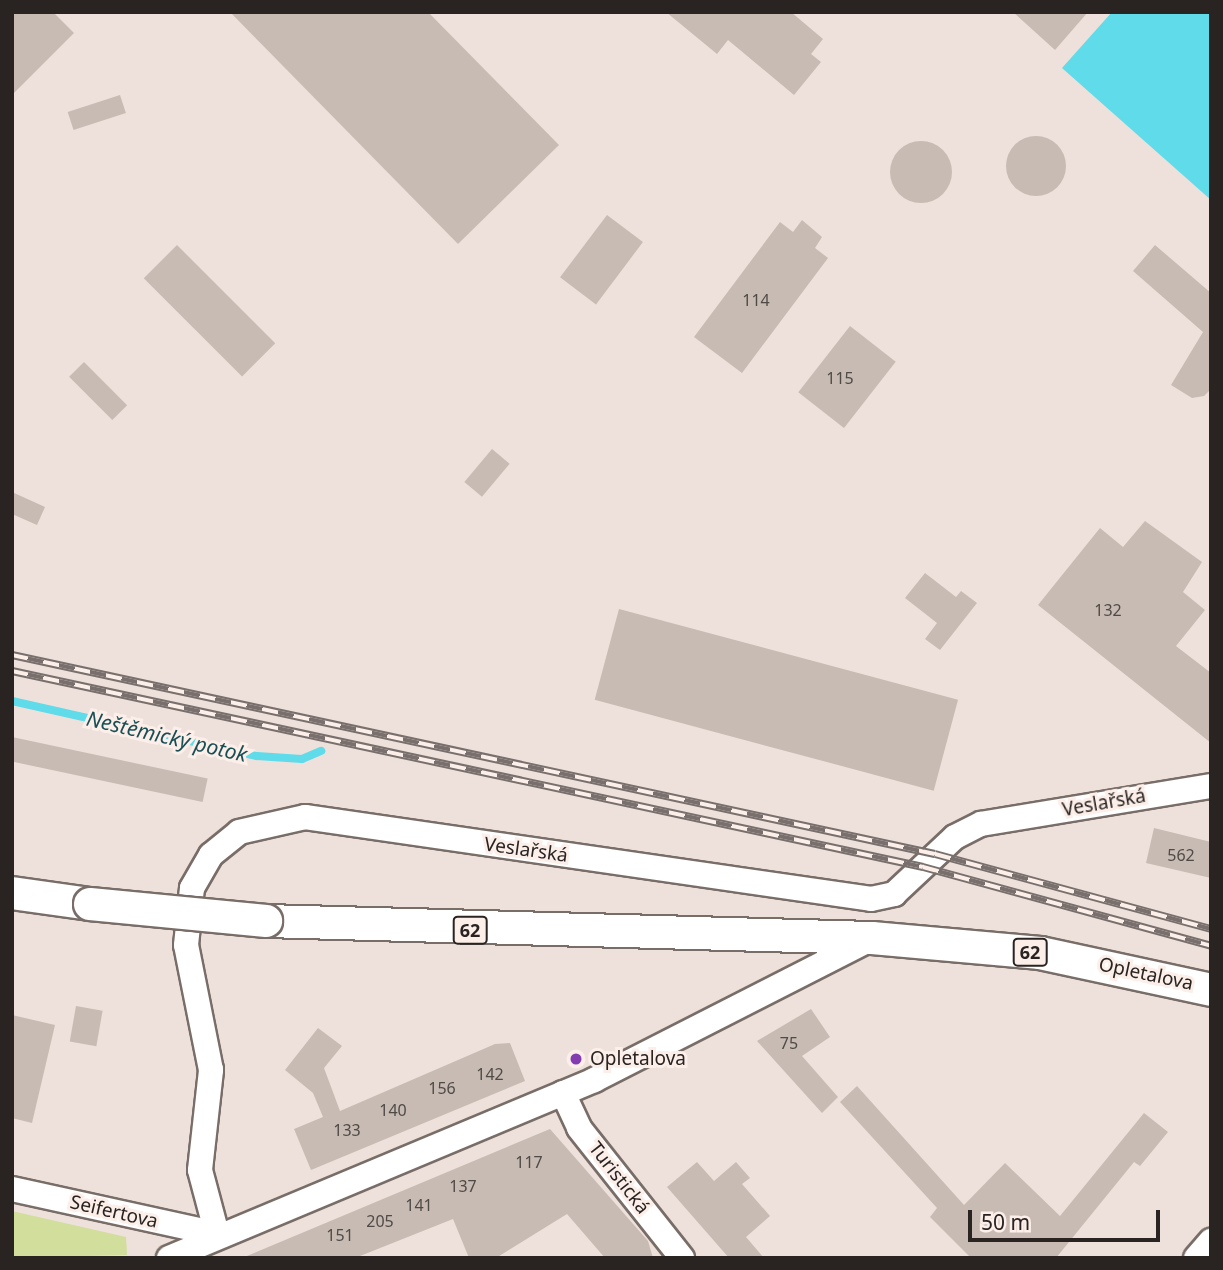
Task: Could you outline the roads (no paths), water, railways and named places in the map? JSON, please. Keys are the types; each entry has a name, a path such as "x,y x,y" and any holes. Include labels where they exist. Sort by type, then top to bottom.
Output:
{"main road":[{"name":"Opletalova","path":"12,892 90,904 266,921 872,938 1040,953 1211,990"}],"street":[{"name":"Veslařská","path":"217,1234 200,1170 211,1070 186,945 192,888 211,855 239,832 305,817 871,899 894,894 955,837 981,824 1211,786"},
{"path":"169,1258 217,1234 563,1093 872,938"},
{"name":"Turistická","path":"563,1093 579,1128 682,1258"},
{"name":"Seifertova","path":"12,1189 217,1234"},
{"path":"1196,1258 1211,1241"}],"water":[{"path":"1112,12 1211,12 1211,200 1062,68"}],"waterway":[{"name":"Neštěmický potok","path":"12,701 257,756 302,759 321,751"}],"railway":[{"path":"12,655 935,854 1211,929"},
{"path":"12,671 923,867 1211,946"}],"place":[{"name":"Opletalova","path":"576,1059"}]}
